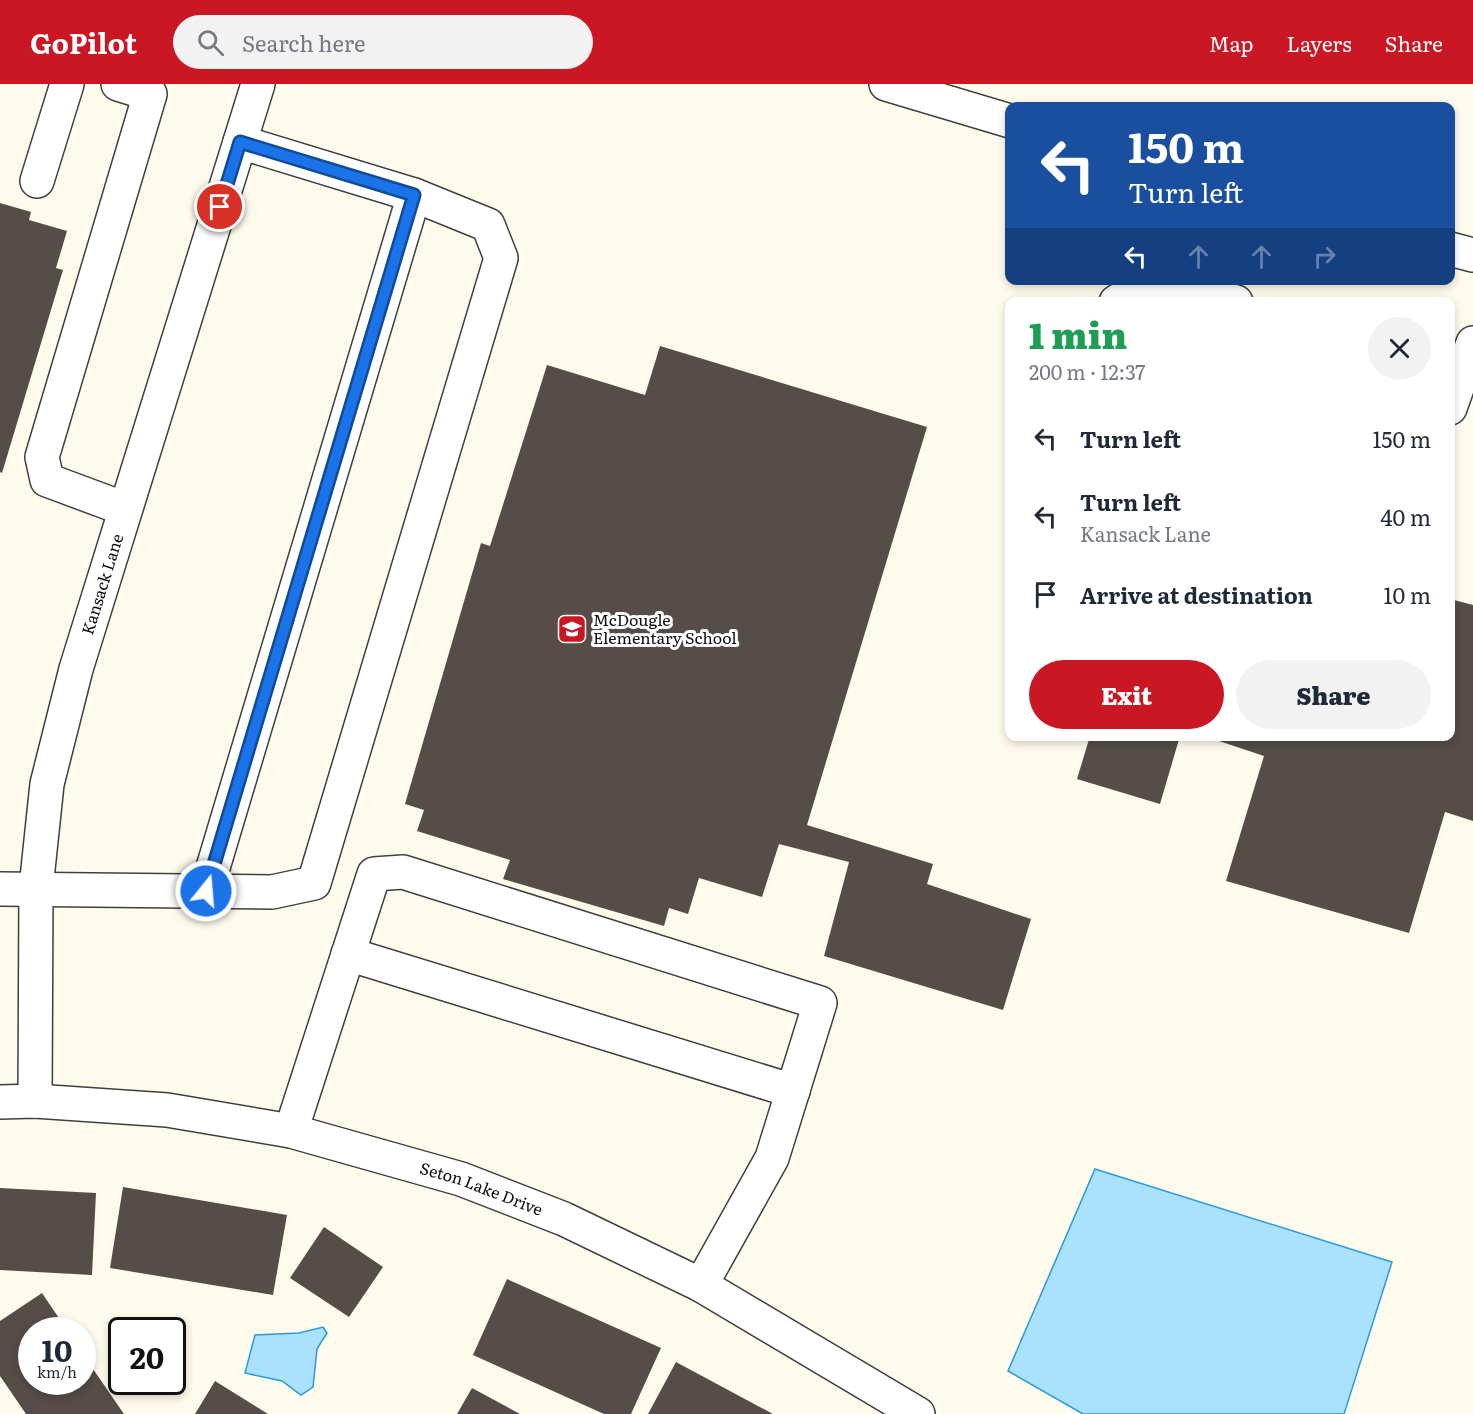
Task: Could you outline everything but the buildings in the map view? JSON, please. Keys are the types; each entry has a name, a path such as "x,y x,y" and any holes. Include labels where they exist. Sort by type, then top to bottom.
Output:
{"street":[{"path":"37,181 67,84"},
{"path":"118,84 152,89 42,457 46,480 125,509"},
{"name":"Kansack Lane","path":"35,1101 36,888 47,784 76,669 258,84"},
{"path":"886,84 1005,120"},
{"path":"0,889 272,892 314,884 501,258 488,225 414,195 240,142"},
{"path":"206,891 414,195"},
{"path":"1455,250 1473,255"},
{"path":"1121,297 1143,285"},
{"path":"1180,285 1220,297"},
{"path":"1455,388 1462,359"},
{"path":"291,1131 374,874 403,872 820,1003 772,1158 702,1285"},
{"path":"348,954 793,1091"},
{"name":"Seton Lake Drive","path":"0,1102 35,1101 167,1110 291,1131 461,1179 564,1219 702,1285 918,1414"}],"water":[{"path":"1095,1169 1392,1262 1344,1414 1083,1414 1008,1371"},
{"path":"323,1327 327,1333 317,1349 313,1387 301,1395 282,1381 245,1373 255,1335 299,1333"}],"place":[{"name":"McDougle Elementary School","path":"572,629"}],"route":[{"path":"206,891 414,195 240,142 220,207"}]}
